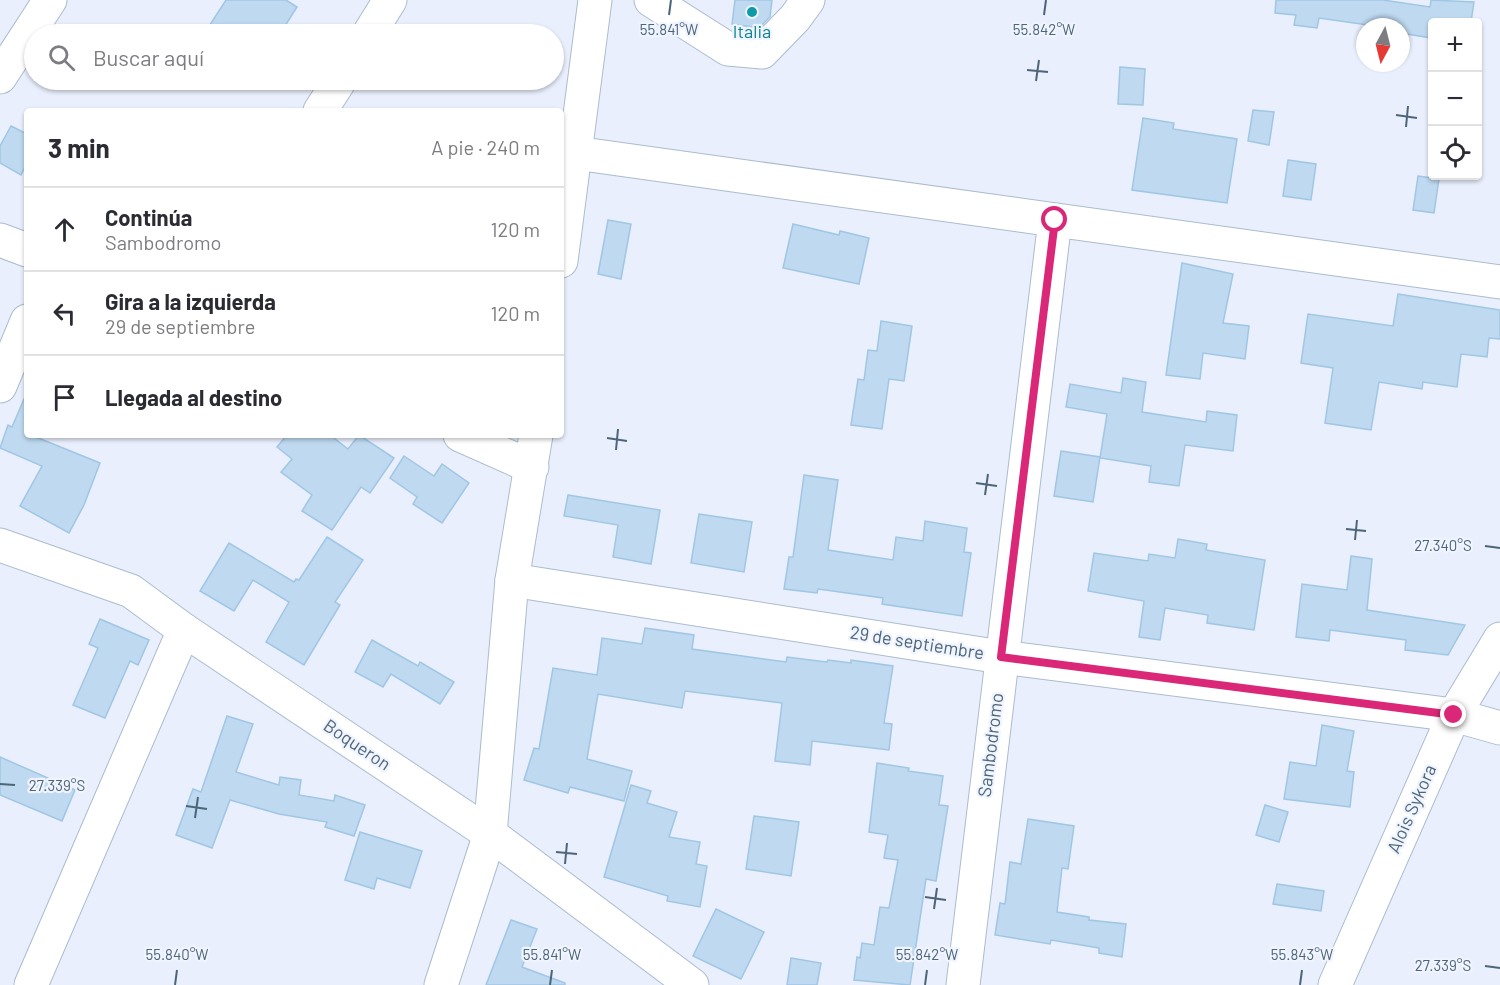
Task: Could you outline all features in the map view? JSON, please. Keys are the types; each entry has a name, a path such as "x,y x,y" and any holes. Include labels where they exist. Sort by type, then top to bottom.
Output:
{"street":[{"path":"34,24 50,0"},
{"path":"375,24 390,0"},
{"path":"564,220 569,152 595,0"},
{"path":"651,0 728,49 762,52 795,18 808,0"},
{"path":"0,77 24,40"},
{"path":"322,108 334,90"},
{"path":"569,152 1500,282"},
{"name":"Sambodromo","path":"963,985 1055,220"},
{"path":"0,240 24,249"},
{"path":"0,386 24,328"},
{"path":"467,438 532,467"},
{"path":"441,985 490,834 512,580 536,438"},
{"name":"Boqueron","path":"0,544 131,591 184,630 490,834 692,985"},
{"name":"29 de septiembre","path":"512,580 1001,657 1454,715 1500,728"},
{"path":"31,985 184,630"},
{"name":"Alois Sykora","path":"1335,985 1454,715 1500,639"}],"building":[{"path":"226,0 286,0 297,7 286,24 210,24"},
{"name":"Italia","path":"735,0 772,0 770,17 759,28 732,24"},
{"path":"1276,0 1383,0 1430,7 1431,0 1474,2 1472,18 1428,18 1428,37 1410,34 1410,18 1356,18 1356,23 1319,18 1317,28 1294,25 1296,15 1275,13"},
{"path":"1120,67 1145,69 1143,105 1118,104"},
{"path":"1253,110 1274,112 1269,145 1248,141"},
{"path":"1143,118 1174,123 1173,129 1237,139 1227,203 1132,190"},
{"path":"11,126 24,132 24,169 21,175 0,163 0,146"},
{"path":"1288,160 1316,164 1311,200 1283,196"},
{"path":"1418,176 1428,177 1428,180 1439,180 1434,213 1413,210"},
{"path":"608,220 631,224 621,279 598,274"},
{"path":"793,224 839,235 840,231 869,238 859,284 783,268"},
{"path":"1182,263 1233,274 1223,323 1249,326 1245,359 1203,353 1200,379 1166,375"},
{"path":"1398,294 1500,310 1500,339 1489,338 1487,357 1461,354 1457,387 1423,382 1422,389 1379,382 1371,430 1325,423 1333,368 1301,363 1308,314 1393,326"},
{"path":"881,321 912,326 904,381 889,379 882,429 851,425 858,379 864,380 868,350 877,351"},
{"path":"1123,378 1146,382 1142,412 1206,422 1207,411 1237,415 1233,451 1185,445 1179,486 1149,482 1151,466 1100,458 1107,414 1066,407 1070,384 1121,393"},
{"path":"24,399 24,438 38,438 100,463 84,505 69,533 20,506 42,466 0,448 8,425 12,427"},
{"path":"284,438 334,438 348,449 357,438 364,438 394,458 370,493 361,487 332,530 302,511 312,495 281,472 292,459 277,447"},
{"path":"1061,451 1100,457 1093,502 1054,496"},
{"path":"404,456 434,476 442,464 469,483 442,523 413,504 417,497 390,478"},
{"path":"804,475 838,480 828,550 893,560 896,537 923,541 925,521 967,528 964,552 971,553 962,616 882,604 883,598 818,589 817,593 784,589 789,557 793,557"},
{"path":"568,495 660,510 651,564 613,557 618,525 564,516"},
{"path":"699,514 752,522 744,572 691,563"},
{"path":"327,537 363,560 335,602 340,605 304,665 266,642 289,602 253,580 234,611 200,591 229,543 294,582 296,579 299,580"},
{"path":"1178,539 1207,544 1206,550 1265,560 1254,630 1207,623 1208,615 1165,608 1160,640 1139,637 1144,601 1088,591 1094,553 1148,561 1149,554 1175,558"},
{"path":"1351,556 1372,559 1367,610 1465,625 1448,655 1405,650 1406,640 1330,630 1329,641 1296,637 1302,584 1347,590"},
{"path":"100,619 149,640 138,665 130,661 105,718 73,705 98,648 89,644"},
{"path":"645,628 694,635 692,649 786,662 787,657 827,662 828,660 851,663 851,660 893,666 884,723 892,724 889,750 812,741 810,765 775,761 782,703 685,691 682,708 598,694 587,759 632,771 624,801 570,787 568,793 524,780 534,748 539,749 553,668 597,675 602,638 642,644"},
{"path":"372,640 418,666 420,662 454,682 440,704 391,674 383,687 355,672"},
{"path":"227,716 253,724 236,772 279,785 280,777 301,780 299,795 334,801 335,795 365,805 354,836 325,827 327,822 279,814 230,800 212,848 176,835 193,789 201,792"},
{"path":"1322,725 1354,731 1347,771 1354,772 1350,807 1284,799 1290,762 1316,766"},
{"path":"0,757 75,790 62,821 0,795"},
{"path":"877,763 909,768 908,771 943,776 939,805 948,806 936,881 926,879 910,985 854,980 857,957 860,958 862,943 874,945 880,907 889,908 898,860 884,858 888,835 869,832"},
{"path":"631,785 651,791 647,803 677,812 669,837 700,842 696,864 707,866 700,907 667,901 668,896 604,877"},
{"path":"1265,805 1288,812 1279,842 1256,835"},
{"path":"754,816 799,822 791,876 746,869"},
{"path":"1028,819 1074,826 1068,869 1062,868 1057,912 1089,917 1089,920 1126,924 1122,957 1099,953 1099,948 1051,940 1050,944 995,935 1000,903 1005,904 1010,862 1021,864"},
{"path":"360,832 422,851 410,888 377,878 374,889 345,880"},
{"path":"1277,884 1324,891 1321,911 1273,904"},
{"path":"716,909 764,932 741,979 693,956"},
{"path":"511,920 537,929 522,967 565,983 565,985 486,985"},
{"path":"791,958 821,963 817,985 787,985"}],"place":[{"name":"Italia","path":"752,12"}],"route":[{"path":"1055,220 1001,657 1454,715"}]}
